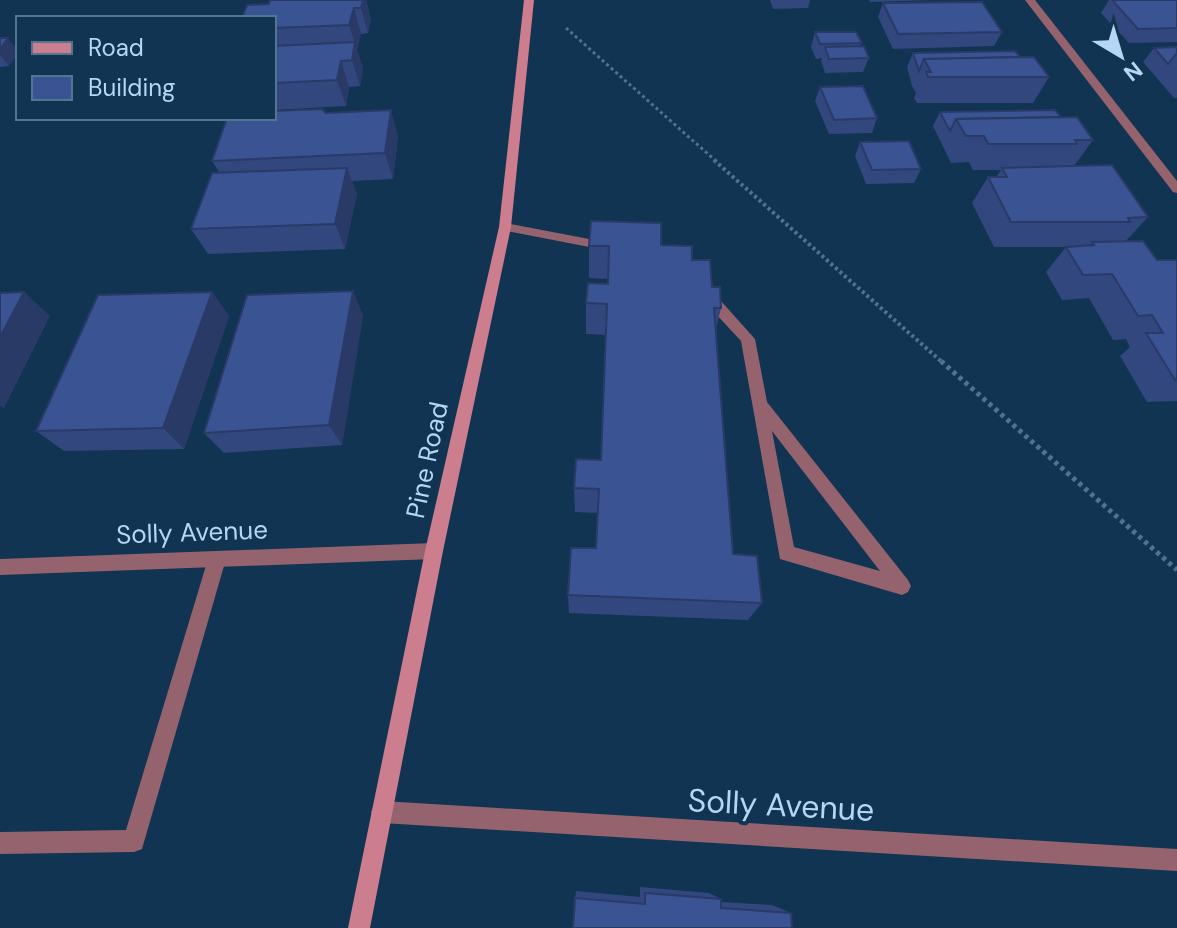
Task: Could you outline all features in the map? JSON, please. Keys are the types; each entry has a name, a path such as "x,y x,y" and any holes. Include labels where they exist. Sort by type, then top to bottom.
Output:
{"street":[{"name":"Pine Road","path":"359,928 434,551 505,227 529,0"},
{"path":"1030,0 1177,189"},
{"path":"505,227 630,250"},
{"path":"695,281 748,339 759,403 786,553 902,586 759,403"},
{"name":"Solly Avenue","path":"0,567 434,551"},
{"path":"0,843 134,841 217,559"},
{"name":"Solly Avenue","path":"382,812 1177,860"}],"path":[{"path":"558,20 1177,570"}],"building":[{"path":"270,0 363,0 361,8 354,8 349,25 276,28 276,16 243,16 247,5 269,4"},
{"path":"1112,0 1177,0 1177,28 1138,29"},
{"path":"982,2 1002,32 898,34 883,3"},
{"path":"815,32 856,32 862,43 820,44"},
{"path":"0,38 8,38 0,49"},
{"path":"355,42 352,60 341,61 337,80 276,83 276,46"},
{"path":"864,46 869,58 829,59 825,47"},
{"path":"1177,47 1177,53 1168,64 1154,48"},
{"path":"1015,51 1020,57 924,59 919,71 913,53"},
{"path":"1034,57 1049,77 928,77 926,72 931,72 924,59"},
{"path":"863,86 877,118 834,120 820,87"},
{"path":"322,109 326,113 391,110 385,153 212,161 226,120 276,120 276,111"},
{"path":"1055,110 1061,117 956,119 950,131 940,112"},
{"path":"1077,117 1093,140 1075,140 1077,144 988,144 984,136 966,136 956,119"},
{"path":"909,141 921,169 872,170 860,142"},
{"path":"1112,165 1148,217 1128,218 1130,222 1011,222 988,177 1007,177 1002,168"},
{"path":"347,168 335,224 191,229 212,173"},
{"path":"591,221 661,223 661,245 692,246 692,260 710,260 712,287 720,287 721,308 714,308 733,554 757,556 762,603 568,595 571,548 596,548 599,489 574,488 576,459 601,460 607,304 586,303 588,283 608,284 609,246 589,246"},
{"path":"1143,241 1157,260 1177,260 1177,380 1146,333 1163,333 1152,315 1138,316 1112,274 1083,275 1066,247 1094,245 1092,242"},
{"path":"353,291 329,425 204,433 247,295"},
{"path":"24,292 0,337 0,293"},
{"path":"212,292 163,428 36,431 98,295"},
{"path":"645,893 721,899 721,908 791,913 792,928 573,928 575,898 645,904"}]}
